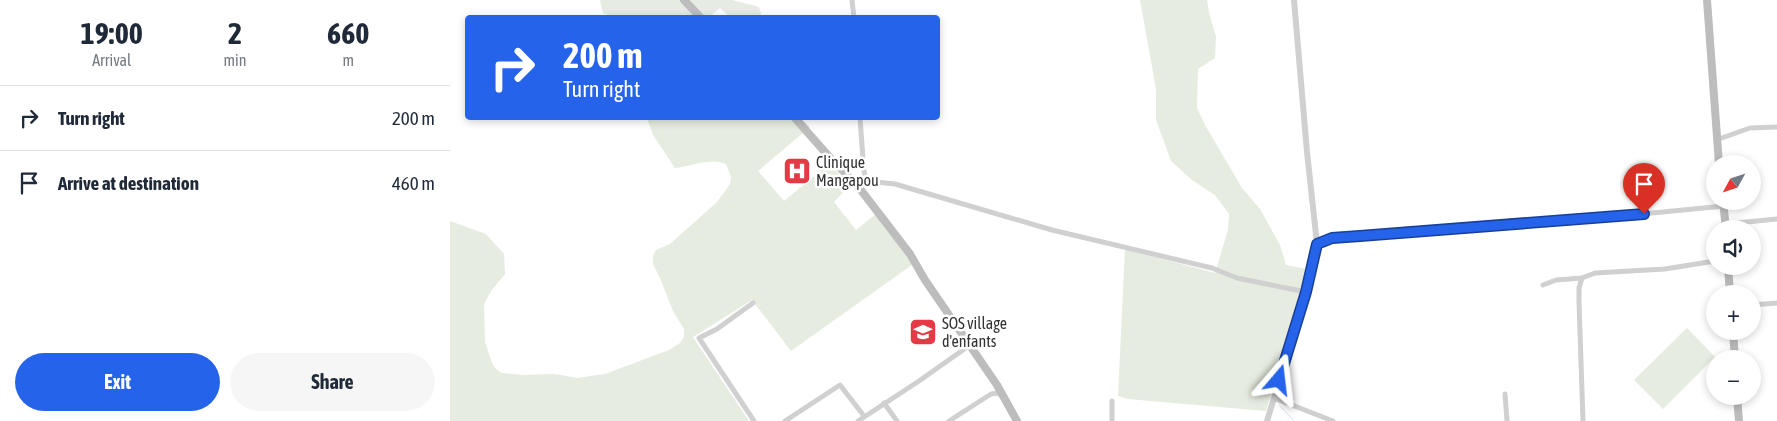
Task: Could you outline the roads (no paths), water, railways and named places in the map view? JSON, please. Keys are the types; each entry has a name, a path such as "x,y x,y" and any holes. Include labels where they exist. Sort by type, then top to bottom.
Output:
{"main road":[{"path":"684,0 698,15"},
{"path":"1707,0 1718,155"},
{"path":"797,120 857,185 910,254 925,280 982,361 1017,421"},
{"path":"1738,405 1739,421"}],"street":[{"path":"852,0 854,15"},
{"path":"1267,421 1306,292 1317,244 1294,0"},
{"path":"860,120 864,172 867,181"},
{"path":"1716,140 1750,128 1777,127"},
{"path":"857,185 867,181 895,184 1052,230 1212,268 1237,278 1306,292"},
{"path":"1317,244 1332,238 1591,219 1706,206"},
{"path":"1761,221 1777,218"},
{"path":"1543,285 1556,280 1582,278 1595,273 1665,269 1706,262"},
{"path":"1582,278 1579,288 1579,302 1583,421"},
{"path":"753,303 699,338 754,421"},
{"path":"1761,304 1777,303"},
{"path":"858,421 970,345"},
{"path":"784,421 840,385 864,416"},
{"path":"949,421 991,394 1003,396"},
{"path":"1505,394 1507,421"},
{"path":"1274,398 1333,421"},
{"path":"1112,401 1112,421"},
{"path":"884,403 897,421"}],"waterway":[{"path":"1280,406 1294,421"}],"place":[{"name":"Clinique Mangapou","path":"797,171"},
{"name":"SOS village d'enfants","path":"923,332"}]}
